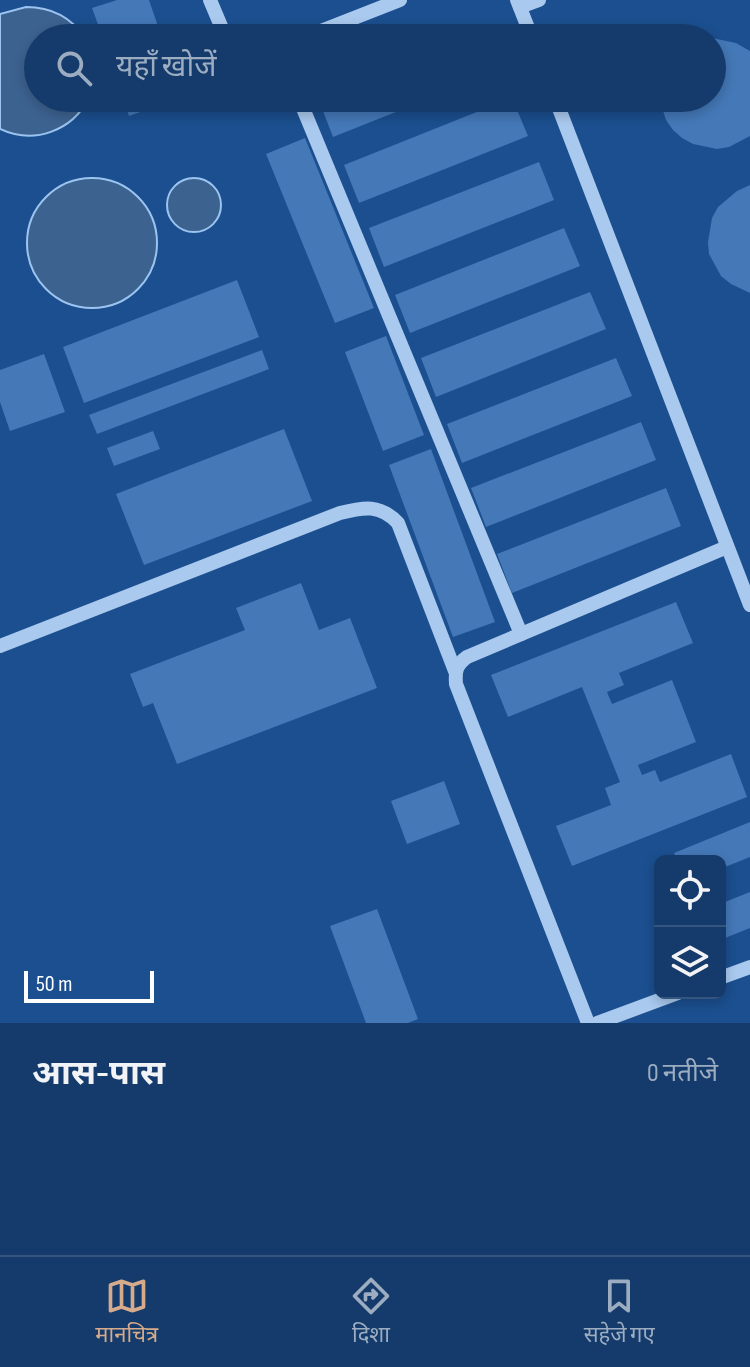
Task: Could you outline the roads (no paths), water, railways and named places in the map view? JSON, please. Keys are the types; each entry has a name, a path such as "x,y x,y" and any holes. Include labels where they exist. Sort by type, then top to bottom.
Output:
{"lane":[{"path":"210,0 220,24"},
{"path":"339,24 400,0"},
{"path":"527,24 519,4 539,0"},
{"path":"305,112 521,634"},
{"path":"560,112 750,605"},
{"path":"0,646 340,513 360,508 389,514 398,523 455,671 456,684 588,1023"},
{"path":"455,671 467,657 727,547"},
{"path":"726,976 750,967"},
{"path":"597,1023 662,999"}],"water":[{"path":"26,7 44,9 73,24 24,24 24,112 79,112 62,127 26,136 0,129 0,14"},
{"path":"92,178 117,183 138,197 152,218 157,243 152,268 138,289 117,303 92,308 67,303 46,289 32,268 27,243 32,218 46,197 67,183"},
{"path":"194,178 213,186 221,205 213,224 194,232 175,224 167,205 175,186"}]}
